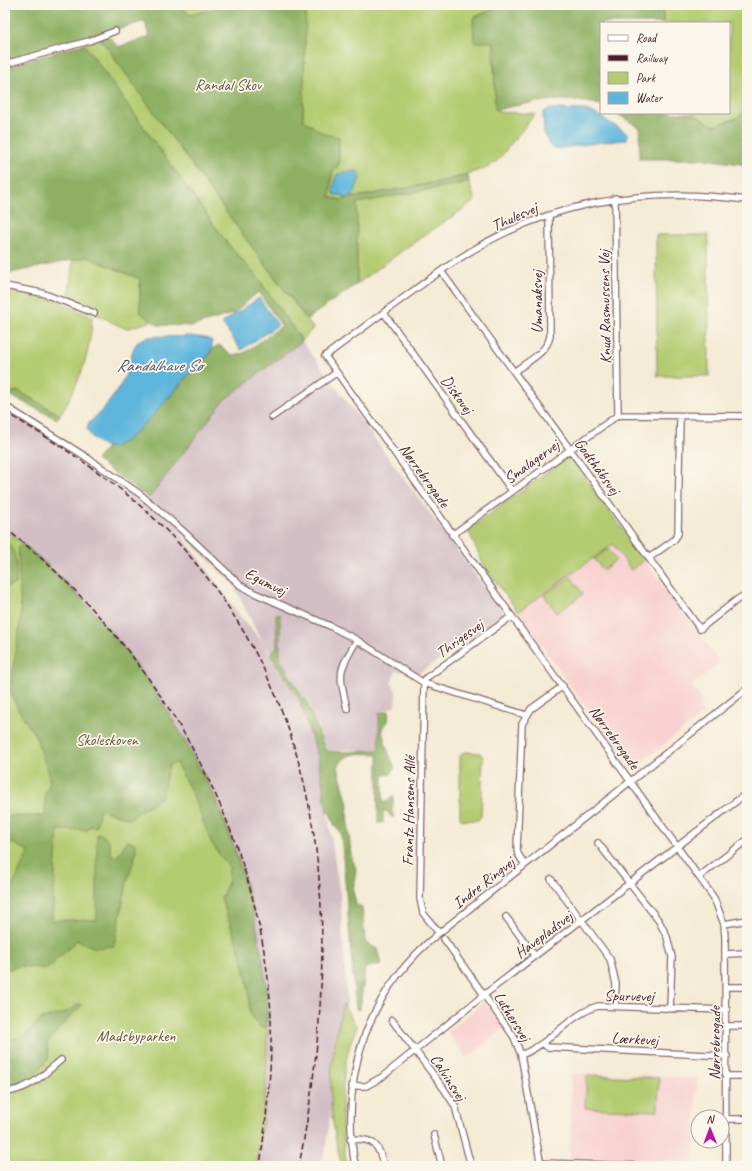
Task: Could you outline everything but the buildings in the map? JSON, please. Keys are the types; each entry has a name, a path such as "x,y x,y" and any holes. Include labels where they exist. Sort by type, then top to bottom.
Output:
{"street":[{"path":"5,64 89,41 114,31"},
{"name":"Thulesvej","path":"325,356 458,260 500,236 548,215 582,205 615,198 672,194 708,195 747,200"},
{"name":"Knud Rasmussens Vej","path":"615,198 618,415"},
{"name":"Umanaksvej","path":"514,372 544,349 549,343 548,215"},
{"name":"Godthåbsvej","path":"441,271 700,629 738,599 747,594"},
{"path":"5,286 42,293 94,314"},
{"name":"Diskovej","path":"384,314 512,491"},
{"name":"Nørrebrogade","path":"325,356 452,535 700,876 714,898 724,924 726,954 726,1109"},
{"path":"272,417 336,373"},
{"name":"Egumvej","path":"5,406 83,455 140,494 183,531 240,585 252,592 303,612 357,640 424,682 526,715"},
{"path":"618,415 747,416"},
{"name":"Smalagervej","path":"452,535 618,415"},
{"path":"648,558 674,540 678,534 680,416"},
{"name":"Thrigesvej","path":"424,682 426,678 512,616"},
{"path":"347,709 341,670 357,640"},
{"name":"Frantz Hansens Allé","path":"424,682 420,899 423,913 439,933"},
{"path":"525,865 517,850 521,731 526,715 563,686"},
{"name":"Indre Ringvej","path":"355,1166 350,1139 350,1109 352,1086 360,1050 378,1005 399,972 413,956 439,933 747,689"},
{"name":"Havepladsvej","path":"352,1086 366,1086 375,1082 484,995 583,921 747,793"},
{"path":"700,876 747,840"},
{"path":"598,843 659,921 667,938 672,957 670,1009"},
{"path":"551,879 610,959 616,984 615,1006"},
{"path":"506,917 535,956"},
{"path":"724,924 747,920"},
{"name":"Luthersvej","path":"444,940 514,1037 521,1055 540,1164"},
{"path":"726,954 747,954"},
{"path":"727,987 747,987"},
{"name":"Spurvevej","path":"521,1055 544,1044 588,1009 598,1006 727,1010"},
{"name":"Calvinsvej","path":"392,1020 416,1050 444,1089 454,1106 471,1166"},
{"path":"727,1026 747,1026"},
{"name":"Lærkevej","path":"544,1044 547,1047 727,1056"},
{"path":"5,1092 19,1090 32,1084 61,1060"},
{"path":"727,1076 747,1076"},
{"path":"730,1119 747,1119"},
{"path":"434,1135 442,1166"},
{"path":"350,1139 365,1139 374,1143 379,1149 384,1166"},
{"name":"Nørrebrogade","path":"726,1149 726,1166"},
{"path":"540,1164 639,1166"}],"shaded area":[{"path":"302,341 506,616 419,673 396,671 391,683 396,691 395,706 379,713 378,750 327,750 309,704 291,674 265,646 298,699 319,757 340,895 347,1001 325,1152 319,1166 256,1166 265,1100 268,1052 266,988 254,916 229,832 210,788 163,705 136,665 106,627 70,588 31,552 5,534 5,409 77,454 148,504 149,498 224,400","holes":["177,529 233,584 262,642 242,618"]},
{"path":"613,544 631,569 645,561 720,663 691,685 703,702 698,705 704,713 634,768 630,768 518,612"},
{"path":"484,1002 504,1028 467,1058 448,1032"},
{"path":"571,1073 697,1078 696,1109 690,1109 690,1149 694,1149 694,1162 625,1159 624,1161 570,1160"}],"green space":[{"name":"Randal Skov","path":"5,5 179,5 190,15 229,5 300,5 306,10 303,120 324,134 339,137 339,164 332,174 330,197 340,200 444,181 468,175 469,182 357,203 357,284 307,319 240,231 100,38 108,35 118,47 149,37 145,21 5,62"},
{"path":"179,5 502,5 473,18 494,42 493,57 498,112 535,114 498,160 487,168 444,181 340,200 330,197 332,174 339,164 324,134 303,121 111,50 149,37 146,25 172,23 200,13 190,15"},
{"path":"502,5 663,5 663,22 600,22 600,105 573,100 560,100 535,102 495,110 494,42 474,42 473,18"},
{"path":"663,5 747,5 747,108 737,118 714,126 694,114 730,114 730,22 663,22"},
{"path":"100,38 240,231 313,328 302,341 258,278 227,243 84,44"},
{"path":"84,44 227,243 258,278 302,341 224,400 149,498 96,460 107,447 110,447 138,430 172,395 187,376 209,355 212,349 219,345 232,355 244,353 282,326 258,292 234,313 193,326 158,325 140,312 140,279 87,257 5,274 5,67"},
{"path":"747,108 747,165 705,159 639,159 640,128 618,114 694,114 714,126 737,118"},
{"path":"469,182 475,201 406,248 357,284 356,203"},
{"path":"656,235 708,235 709,376 657,376"},
{"path":"87,257 140,279 140,312 152,321 129,328 124,328 68,300 73,260"},
{"path":"5,289 58,301 92,317 89,344 83,368 73,392 60,415 18,391 10,393 5,390"},
{"path":"5,390 10,393 18,391 60,415 57,419 5,393"},
{"path":"570,457 645,560 631,570 613,544 518,612 484,566 468,530"},
{"name":"Madsbyparken","path":"5,530 58,575 105,626 127,654 147,682 184,741 208,782 221,811 239,859 246,885 258,936 267,990 266,1076 256,1166 5,1166"},
{"path":"5,540 15,555 16,583 5,588"},
{"name":"Skoleskoven","path":"24,546 70,588 113,635 152,688 187,744 216,803 239,864 256,925 267,992 267,1026 262,1028 253,1020 251,1015 244,965 221,898 229,880 229,867 212,844 192,793 176,763 169,765 162,796 129,819 100,809 96,827 90,826 87,830 58,830 52,920 97,920 97,834 101,834 109,841 111,854 117,857 127,841 135,843 136,853 128,878 114,946 95,948 77,940 47,969 21,966 5,970 5,907 11,889 29,851 12,843 5,847 5,816 45,816 45,793 50,782 47,768 35,735 18,709 11,695 10,687 21,618 18,547"},
{"path":"608,549 616,560 603,570 594,559"},
{"path":"571,577 583,594 557,613 544,595"},
{"path":"276,614 280,614 280,659 308,705 326,751 349,752 379,750 379,713 389,711 388,722 382,728 385,744 395,768 391,774 383,775 383,803 394,796 392,811 394,817 392,818 388,812 383,810 383,823 378,823 378,754 350,755 338,767 348,805 347,814 351,856 356,869 353,891 356,905 362,907 365,942 377,949 381,964 365,968 360,1010 356,1009 341,833 335,827 330,813 327,812 318,757 299,699 270,654 277,647"},
{"path":"464,752 480,753 483,757 481,816 478,820 462,820 460,818 460,756"},
{"path":"79,1004 82,1005 47,1043 49,1058 38,1071 16,1085 5,1078 5,1039 22,1038 41,1019 65,1013"},
{"path":"343,1004 357,1027 351,1041 347,1058 342,1095 344,1151 347,1166 342,1166 333,1124 331,1104 332,1066"},
{"path":"587,1075 659,1078 658,1111 585,1108"}],"water":[{"path":"549,109 584,110 592,112 627,133 627,140 556,149 549,145 544,132 543,113"},
{"path":"356,171 361,175 353,196 345,198 342,195 335,195 333,192 336,175 344,172"},
{"path":"259,298 278,325 241,350 222,323"},
{"name":"Randalhave Sø","path":"188,336 206,338 212,341 211,351 206,359 186,377 144,425 125,441 116,446 108,447 95,440 87,429 89,423 107,405 116,392 128,369 134,348 138,341 152,337"}],"railway":[{"path":"5,412 75,456 119,488 161,525 180,545 232,613 271,685 298,761 314,839 321,919 320,1000 312,1083 299,1166"},
{"path":"5,528 57,573 105,623 148,678 186,737 218,799 243,864 260,931 270,999 270,1062 260,1166"}]}
